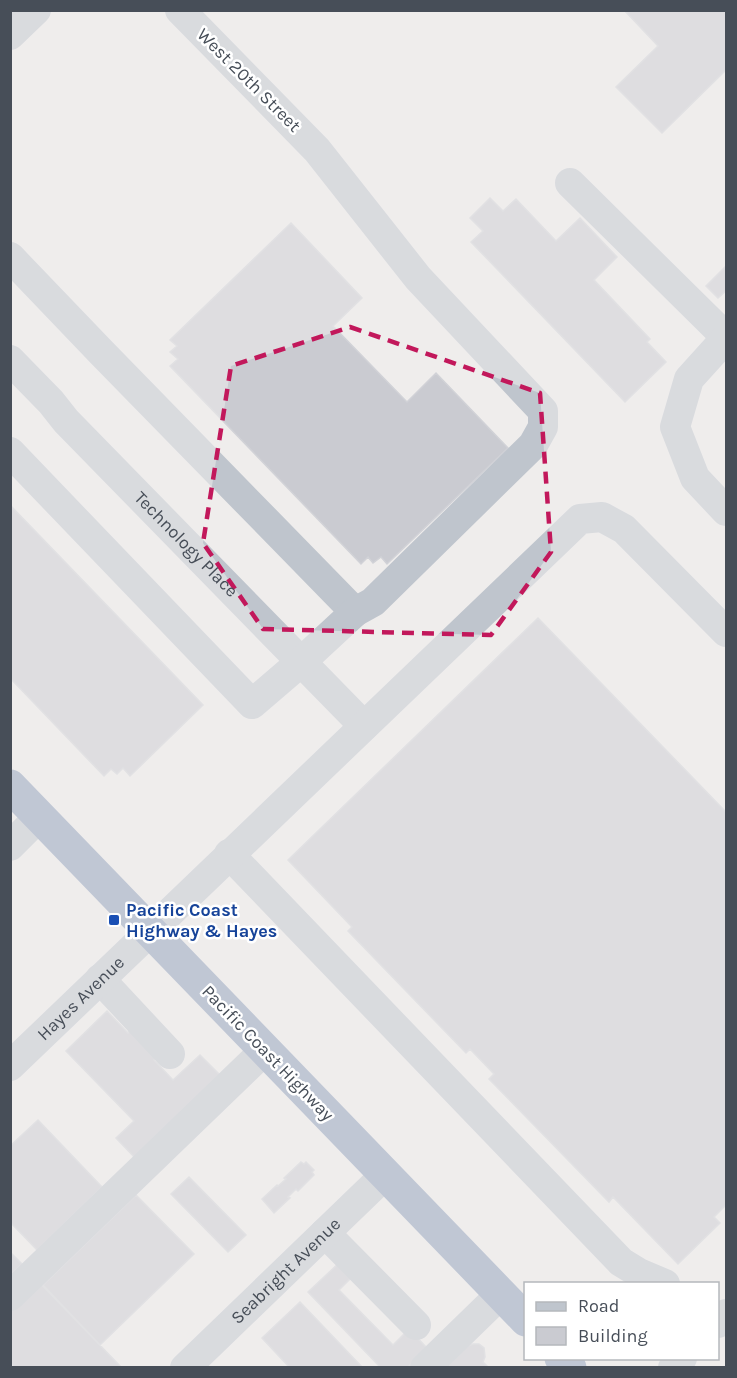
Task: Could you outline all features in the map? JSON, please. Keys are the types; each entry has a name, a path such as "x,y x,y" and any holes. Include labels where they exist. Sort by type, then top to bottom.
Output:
{"highway":[{"name":"Pacific Coast Highway","path":"10,786 524,1319"}],"street":[{"path":"10,35 36,10"},
{"name":"West 20th Street","path":"10,452 252,704 354,612 374,602 533,445 543,427 543,411 418,278 317,150 180,10"},
{"path":"570,183 726,338 689,378 675,427 695,478 726,511"},
{"path":"10,257 354,612"},
{"name":"Technology Place","path":"15,373 51,402 66,421 364,726"},
{"name":"Hayes Avenue","path":"10,1066 580,519 602,517 624,529 726,632"},
{"path":"10,846 40,816"},
{"path":"230,855 621,1262 660,1282"},
{"path":"100,979 170,1054"},
{"path":"10,1296 265,1050"},
{"name":"Seabright Avenue","path":"185,1368 386,1174"},
{"path":"326,1233 416,1325"},
{"path":"425,1368 501,1294"}],"highlighted area":[{"path":"350,327 540,393 551,552 491,635 263,629 203,543 231,366"}],"building":[{"path":"624,10 726,10 726,70 662,133 616,87 658,46"},
{"path":"490,198 503,211 516,199 556,241 580,218 617,257 594,280 650,339 647,342 666,362 625,402 471,242 483,231 470,218"},
{"path":"291,223 362,298 333,326 407,402 436,373 508,448 387,564 381,557 373,563 368,557 361,564 170,366 178,359 170,352 177,346 170,340"},
{"path":"726,266 726,291 718,298 706,286"},
{"path":"10,505 203,705 130,776 123,768 117,774 111,769 104,776 10,678"},
{"path":"538,618 726,812 726,1205 714,1217 720,1223 678,1264 613,1197 609,1202 489,1079 494,1074 470,1049 466,1053 348,931 352,927 288,860"},
{"path":"107,1011 128,1033 130,1030 157,1058 154,1060 173,1080 200,1055 221,1076 136,1159 116,1138 134,1121 66,1051"},
{"path":"38,1120 102,1187 37,1250 10,1222 10,1146"},
{"path":"301,1162 304,1164 306,1162 314,1170 312,1172 314,1175 298,1191 296,1189 274,1213 262,1199 286,1179 284,1178"},
{"path":"189,1177 246,1235 228,1252 171,1194"},
{"path":"136,1195 194,1254 100,1345 43,1285"},
{"path":"10,1252 22,1264 10,1275"},
{"path":"340,1262 353,1276 339,1290 393,1345 409,1329 427,1348 407,1368 381,1368 308,1292"},
{"path":"39,1282 122,1368 15,1368 10,1363 10,1309"},
{"path":"300,1302 363,1368 290,1368 262,1338"},
{"path":"479,1344 484,1348 483,1362 487,1368 440,1368 468,1346"}],"place":[{"name":"Pacific Coast Highway & Hayes","path":"114,920"}]}
